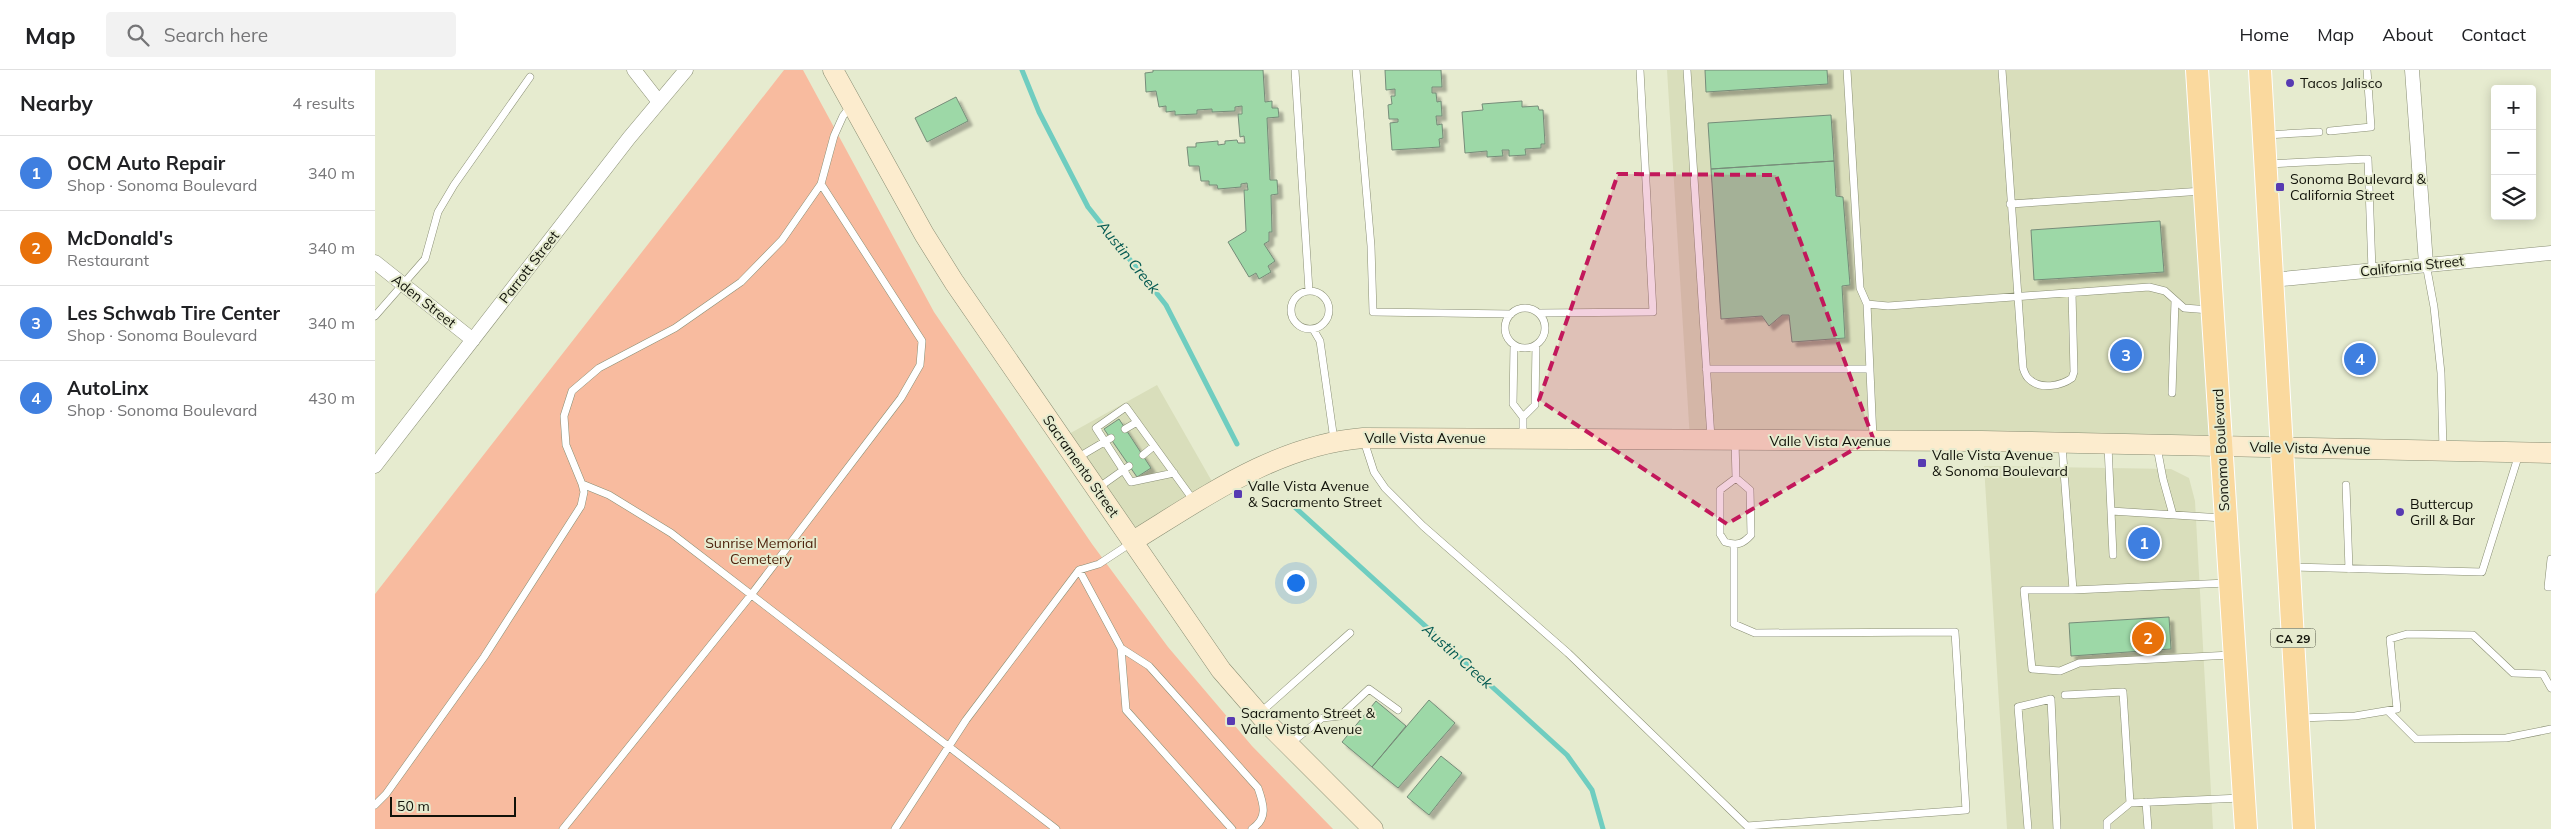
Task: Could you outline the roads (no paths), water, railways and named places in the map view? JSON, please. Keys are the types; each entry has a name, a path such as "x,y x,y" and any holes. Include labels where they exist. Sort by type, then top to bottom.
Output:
{"main road":[{"name":"Sonoma Boulevard","path":"2197,70 2246,829"},
{"name":"CA 29","path":"2260,70 2304,829"}],"street":[{"path":"634,70 659,102"},
{"name":"Parrott Street","path":"375,466 686,70"},
{"name":"Sacramento Street","path":"833,70 924,234 953,282 1098,489 1221,670 1259,714 1373,829"},
{"path":"2413,70 2426,264"},
{"name":"California Street","path":"2272,280 2551,253"},
{"name":"Aden Street","path":"375,262 473,340"},
{"name":"Valle Vista Avenue","path":"1133,541 1247,472 1296,452 1334,440 1363,438 2062,443 2551,453"}],"lane":[{"path":"1295,70 1309,291"},
{"path":"1356,70 1371,246 1373,312 1511,314"},
{"path":"1539,313 1545,323 1545,330 1541,341 1536,345 1525,348 1514,345 1509,341 1505,324 1516,310 1528,308 1539,313 1653,312 1640,70"},
{"path":"1687,70 1711,440"},
{"path":"1847,70 1860,288 1867,304 1873,441"},
{"path":"2001,70 2023,368 2029,379 2037,384 2055,386 2065,383 2072,378 2074,372 2072,293"},
{"path":"2331,131 2371,127 2367,70"},
{"path":"375,316 425,259 438,212 454,185 530,77"},
{"path":"375,805 386,794 484,657 581,506 584,492 566,445 564,416 572,391 599,368 675,328 741,282 782,240 821,184 834,136 843,116 851,105"},
{"path":"2264,135 2319,132"},
{"path":"2265,164 2368,159 2372,270"},
{"path":"563,829 751,596 901,398 920,365 922,340 821,184"},
{"path":"2010,204 2205,191"},
{"path":"2426,264 2434,307 2441,372 2443,450"},
{"path":"1867,304 1888,306 2149,287 2165,291 2183,308 2213,311"},
{"path":"1309,291 1323,295 1329,306 1327,318 1319,327 1313,329 1306,329 1295,323 1290,310 1294,298 1299,293 1309,291"},
{"path":"2172,393 2175,301"},
{"path":"1313,329 1320,341 1334,440"},
{"path":"1514,345 1513,404 1523,417 1523,438"},
{"path":"1523,417 1535,405 1536,345"},
{"path":"1707,369 1870,369"},
{"path":"1173,473 1131,482 1126,468 1108,440 1096,428 1126,407 1195,503"},
{"path":"1125,429 1137,422"},
{"path":"1363,438 1374,472 1385,488 1411,514 1568,653 1747,826 1966,810 1955,632 1755,633 1734,624 1734,546"},
{"path":"1076,458 1108,440"},
{"path":"1735,441 1736,478 1750,490 1751,535 1744,542 1734,546 1725,542 1720,534 1720,490 1736,478"},
{"path":"2062,443 2073,590"},
{"path":"2108,444 2113,555"},
{"path":"2157,445 2163,479 2173,515"},
{"path":"1143,455 1155,446"},
{"path":"2289,567 2482,572 2519,452"},
{"path":"1098,489 1126,468"},
{"path":"582,484 609,495 671,533 1056,829"},
{"path":"2346,485 2349,569"},
{"path":"2111,511 2225,518"},
{"path":"895,829 948,747 1079,570 1099,564 1133,541"},
{"path":"2551,559 2548,587 2551,587"},
{"path":"1079,570 1121,648 1126,710 1232,829"},
{"path":"2229,583 2073,590 2024,590 2031,669 2060,671 2079,663 2234,654"},
{"path":"1259,714 1350,633"},
{"path":"2297,718 2355,716 2389,712 2397,709 2390,639 2407,634 2473,635 2513,674 2543,674 2551,688"},
{"path":"1121,648 1149,666 1258,788 1265,808 1260,824 1251,829"},
{"path":"1289,745 1323,718 1340,716 1369,689 1398,710"},
{"path":"2065,695 2123,692 2130,802"},
{"path":"2028,829 2019,707 2051,699 2057,829"},
{"path":"2389,712 2417,739 2506,738 2551,729"},
{"path":"2107,829 2107,822 2130,802 2244,798"},
{"path":"2146,802 2148,829"}],"waterway":[{"name":"Austin Creek","path":"1022,70 1039,112 1088,207 1166,305 1237,444"},
{"name":"Austin Creek","path":"1288,501 1567,755 1592,790 1603,829"}],"place":[{"name":"Tacos Jalisco","path":"2290,83"},
{"name":"Sonoma Boulevard & California Street","path":"2280,187"},
{"name":"Les Schwab Tire Center","path":"2126,355"},
{"name":"AutoLinx","path":"2360,359"},
{"name":"Valle Vista Avenue & Sonoma Boulevard","path":"1922,463"},
{"name":"Valle Vista Avenue & Sacramento Street","path":"1238,494"},
{"name":"Buttercup Grill & Bar","path":"2400,512"},
{"name":"OCM Auto Repair","path":"2144,543"},
{"name":"McDonald's","path":"2148,638"},
{"name":"Sacramento Street & Valle Vista Avenue","path":"1231,721"}],"park label":[{"name":"Sunrise Memorial Cemetery","path":"761,552"}]}
